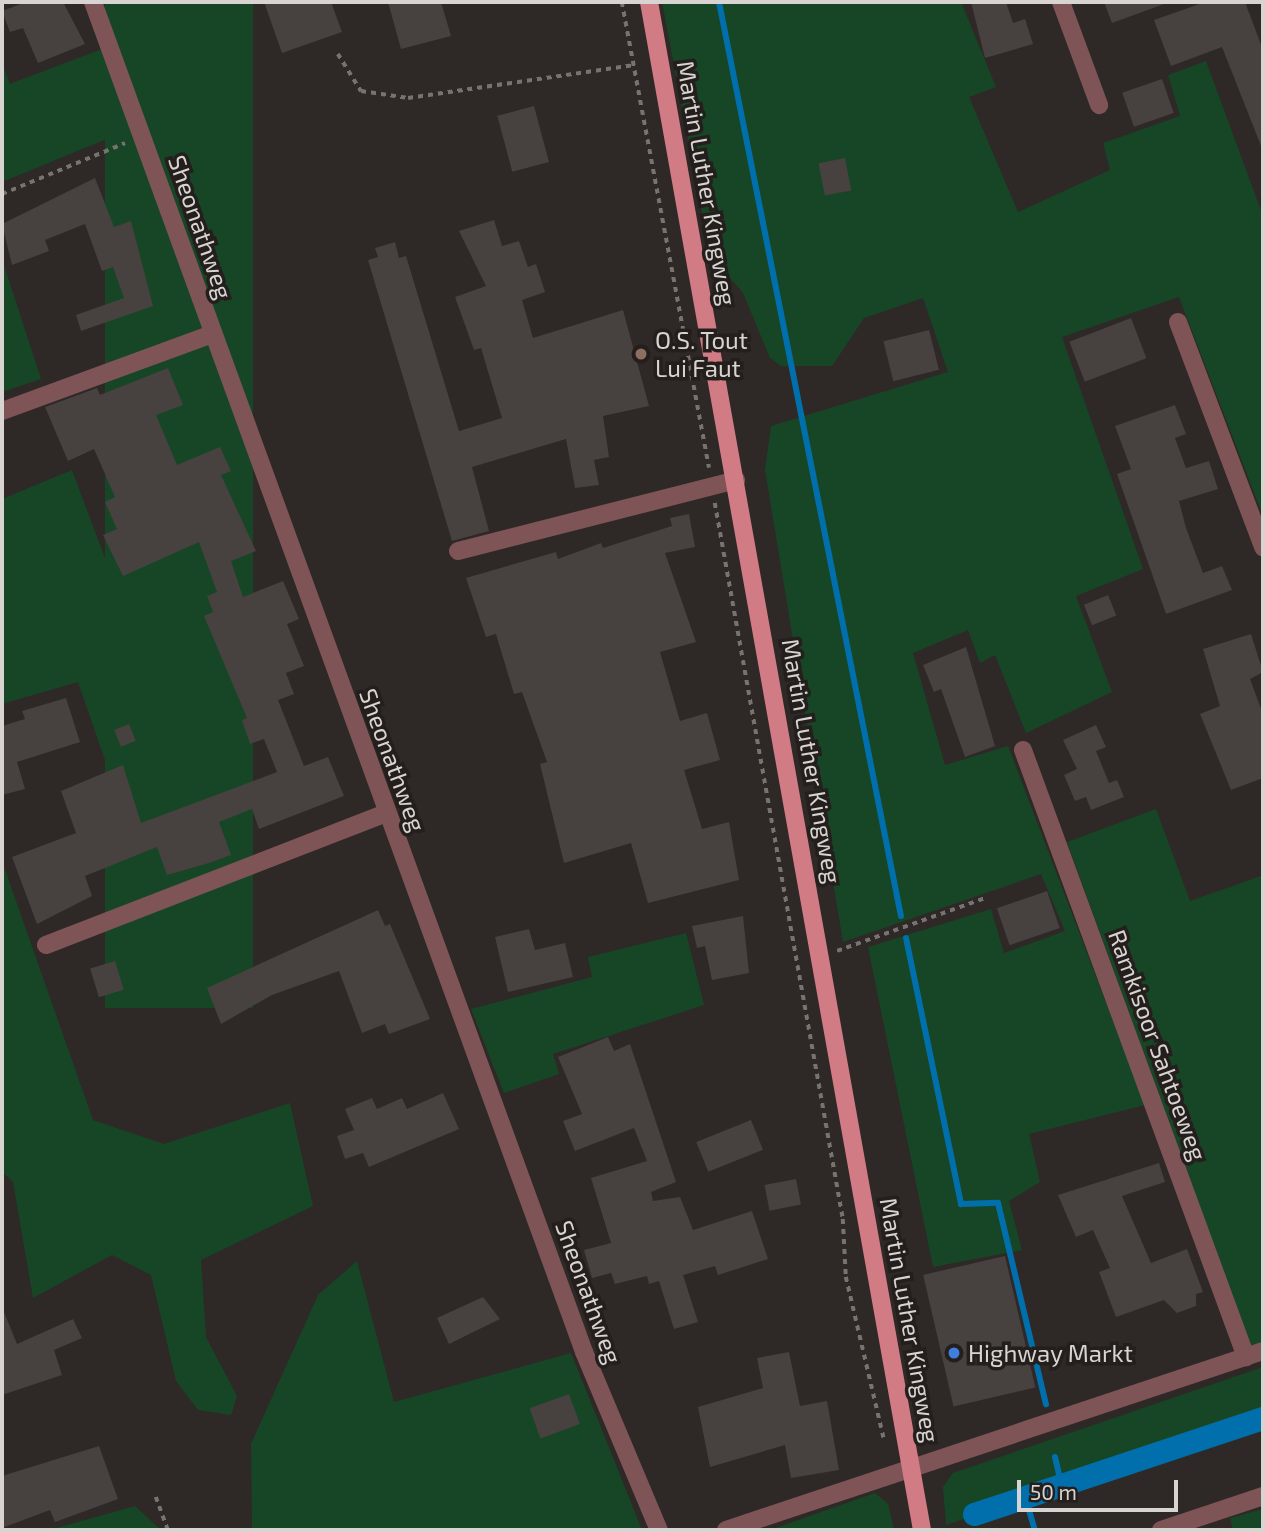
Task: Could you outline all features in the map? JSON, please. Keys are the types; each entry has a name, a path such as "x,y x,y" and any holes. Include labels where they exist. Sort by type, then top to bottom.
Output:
{"main road":[{"name":"Martin Luther Kingweg","path":"649,2 822,957 922,1530"}],"street":[{"name":"Sheonathweg","path":"93,2 584,1352 659,1530"},
{"path":"1060,2 1099,106"},
{"path":"1178,322 1263,547"},
{"path":"2,411 212,334"},
{"path":"458,551 736,480"},
{"name":"Ramkisoor Sahtoeweg","path":"1023,750 1255,1354"},
{"path":"46,945 386,813"},
{"path":"726,1530 911,1472 1255,1354"},
{"path":"1161,1530 1263,1496"}],"path":[{"path":"622,2 843,1219 842,1255 892,1477"},
{"path":"338,54 361,91 408,99 659,62"},
{"path":"2,194 143,135"},
{"path":"822,957 985,898"},
{"path":"156,1497 168,1530"}],"green space":[{"path":"105,2 253,2 253,1008 105,1008"},
{"path":"662,2 961,2 996,87 969,97 1018,212 1110,170 1103,143 1180,116 1168,75 1206,61 1263,216 1263,516 1179,297 1062,337 1143,569 1076,596 1112,692 1026,733 995,655 980,663 968,630 913,653 945,765 1008,746 1145,1105 1029,1134 1040,1182 1009,1201 1022,1250 933,1267 868,947 991,909 1004,953 1065,931 1041,874 843,942 765,470 771,426 948,372 923,298 864,318 832,366 781,366 770,358 743,293 710,254"},
{"path":"102,49 131,129 2,182 2,63 10,84"},
{"path":"2,259 41,379 2,392"},
{"path":"72,470 118,593 186,569 253,772 146,813 126,758 106,763 78,682 2,704 2,499"},
{"path":"1156,809 1190,901 1261,876 1263,884 1263,1342 1251,1347 1067,842"},
{"path":"2,861 93,1120 164,1144 290,1103 313,1206 201,1260 206,1337 237,1396 231,1415 198,1410 176,1381 151,1275 112,1255 33,1298 13,1182 2,1172"},
{"path":"686,933 704,1005 553,1054 559,1074 504,1093 471,1009 592,977 588,957"},
{"path":"357,1261 394,1402 571,1353 642,1530 252,1530 251,1444 318,1295"},
{"path":"1263,1367 1263,1418 946,1525 943,1487 953,1473"},
{"path":"875,1493 888,1504 894,1530 770,1530"},
{"path":"135,1506 161,1530 53,1529"},
{"path":"1263,1509 1263,1530 1233,1530 1230,1518"}],"building":[{"path":"26,2 63,2 85,44 38,63 23,28 10,32 2,11"},
{"path":"264,2 331,2 342,32 282,53"},
{"path":"388,2 441,2 451,36 401,49"},
{"path":"971,2 1006,2 1013,23 1025,19 1033,44 985,58"},
{"path":"1104,2 1163,2 1164,4 1112,23"},
{"path":"1205,2 1245,2 1263,50 1263,151 1222,47 1171,66 1154,20"},
{"path":"1162,79 1174,113 1134,127 1122,93"},
{"path":"534,106 549,162 512,172 497,116"},
{"path":"845,158 851,190 825,196 818,163"},
{"path":"95,178 114,227 131,221 153,306 81,331 76,315 124,298 113,267 102,271 85,224 45,240 49,251 12,265 2,224"},
{"path":"494,220 502,246 519,241 528,267 536,264 545,292 522,300 533,338 623,310 649,406 603,416 609,457 594,460 599,485 575,488 566,439 472,467 489,531 452,541 368,260 378,257 375,248 395,242 399,258 406,256 459,431 502,418 481,348 474,350 455,297 486,286 459,231"},
{"path":"1131,318 1146,358 1085,382 1069,342"},
{"path":"929,330 939,370 893,381 883,341"},
{"path":"168,368 183,405 156,415 177,465 220,447 231,471 221,475 256,551 231,561 243,597 283,581 299,619 287,624 304,666 286,673 294,694 278,700 304,766 328,757 344,796 259,829 252,809 219,822 231,855 209,863 167,875 157,847 85,876 92,896 37,924 12,857 76,833 61,791 123,765 141,823 277,772 264,739 250,744 242,720 247,718 204,616 213,612 207,596 217,592 199,542 123,576 103,535 117,529 105,502 115,497 94,449 68,461 45,407 97,388 100,395"},
{"path":"1175,405 1186,434 1175,438 1186,468 1209,461 1218,489 1179,501 1186,528 1203,573 1222,566 1232,590 1166,614 1117,474 1131,469 1115,426"},
{"path":"689,514 695,547 665,553 696,642 660,652 680,721 707,713 720,760 684,770 702,829 729,822 739,880 648,903 631,843 564,863 540,764 547,762 522,692 514,694 496,634 486,637 466,578 556,552 558,559 601,543 603,548 672,526 670,518"},
{"path":"1108,595 1116,615 1092,625 1084,605"},
{"path":"1251,634 1263,672 1250,679 1263,714 1263,778 1231,790 1200,714 1220,706 1203,649"},
{"path":"966,647 995,746 965,757 941,689 934,692 923,665"},
{"path":"66,698 80,742 17,762 25,789 2,795 2,726 25,719 22,711"},
{"path":"129,724 136,741 121,747 114,730"},
{"path":"1096,725 1106,747 1096,751 1109,783 1117,780 1124,797 1091,810 1086,797 1075,801 1064,775 1077,769 1063,740"},
{"path":"1047,891 1060,928 1010,945 997,908"},
{"path":"378,910 385,926 390,924 430,1019 389,1034 385,1024 362,1033 339,971 272,995 221,1024 207,988"},
{"path":"743,916 749,973 712,980 705,946 697,948 692,926"},
{"path":"529,929 535,950 565,943 573,977 508,992 495,937"},
{"path":"115,961 124,990 99,997 90,969"},
{"path":"608,1037 614,1051 630,1044 676,1182 651,1192 653,1201 680,1197 693,1230 752,1211 768,1259 718,1275 715,1266 683,1275 698,1322 674,1329 659,1281 649,1284 647,1276 615,1284 611,1273 592,1278 584,1250 611,1243 591,1178 647,1161 634,1128 575,1151 563,1121 582,1114 558,1057"},
{"path":"443,1093 459,1129 369,1167 363,1153 345,1159 337,1136 354,1130 345,1109 372,1098 377,1109 402,1098 407,1109"},
{"path":"751,1120 763,1150 708,1172 696,1142"},
{"path":"1159,1163 1165,1182 1122,1196 1151,1263 1187,1249 1203,1292 1196,1294 1196,1306 1177,1313 1164,1300 1116,1317 1099,1272 1110,1268 1093,1230 1076,1237 1058,1195"},
{"path":"796,1179 801,1205 770,1211 765,1185"},
{"path":"1005,1256 1035,1388 954,1406 923,1275"},
{"path":"483,1297 500,1319 449,1344 437,1318"},
{"path":"2,1307 17,1344 73,1319 82,1338 54,1350 62,1375 2,1395"},
{"path":"789,1352 800,1406 827,1401 839,1470 791,1478 785,1445 710,1467 698,1407 763,1388 757,1358"},
{"path":"569,1394 580,1424 540,1438 530,1408"},
{"path":"99,1446 118,1499 55,1522 50,1510 2,1528 2,1476"}],"waterway":[{"path":"719,2 901,916"},
{"path":"906,938 961,1204 998,1203 1046,1404"},
{"path":"974,1514 1263,1418"},
{"path":"1055,1457 1061,1482"},
{"path":"1025,1496 1035,1530"}],"place":[{"name":"O.S. Tout Lui Faut","path":"641,354"},
{"name":"Highway Markt","path":"954,1353"}]}
